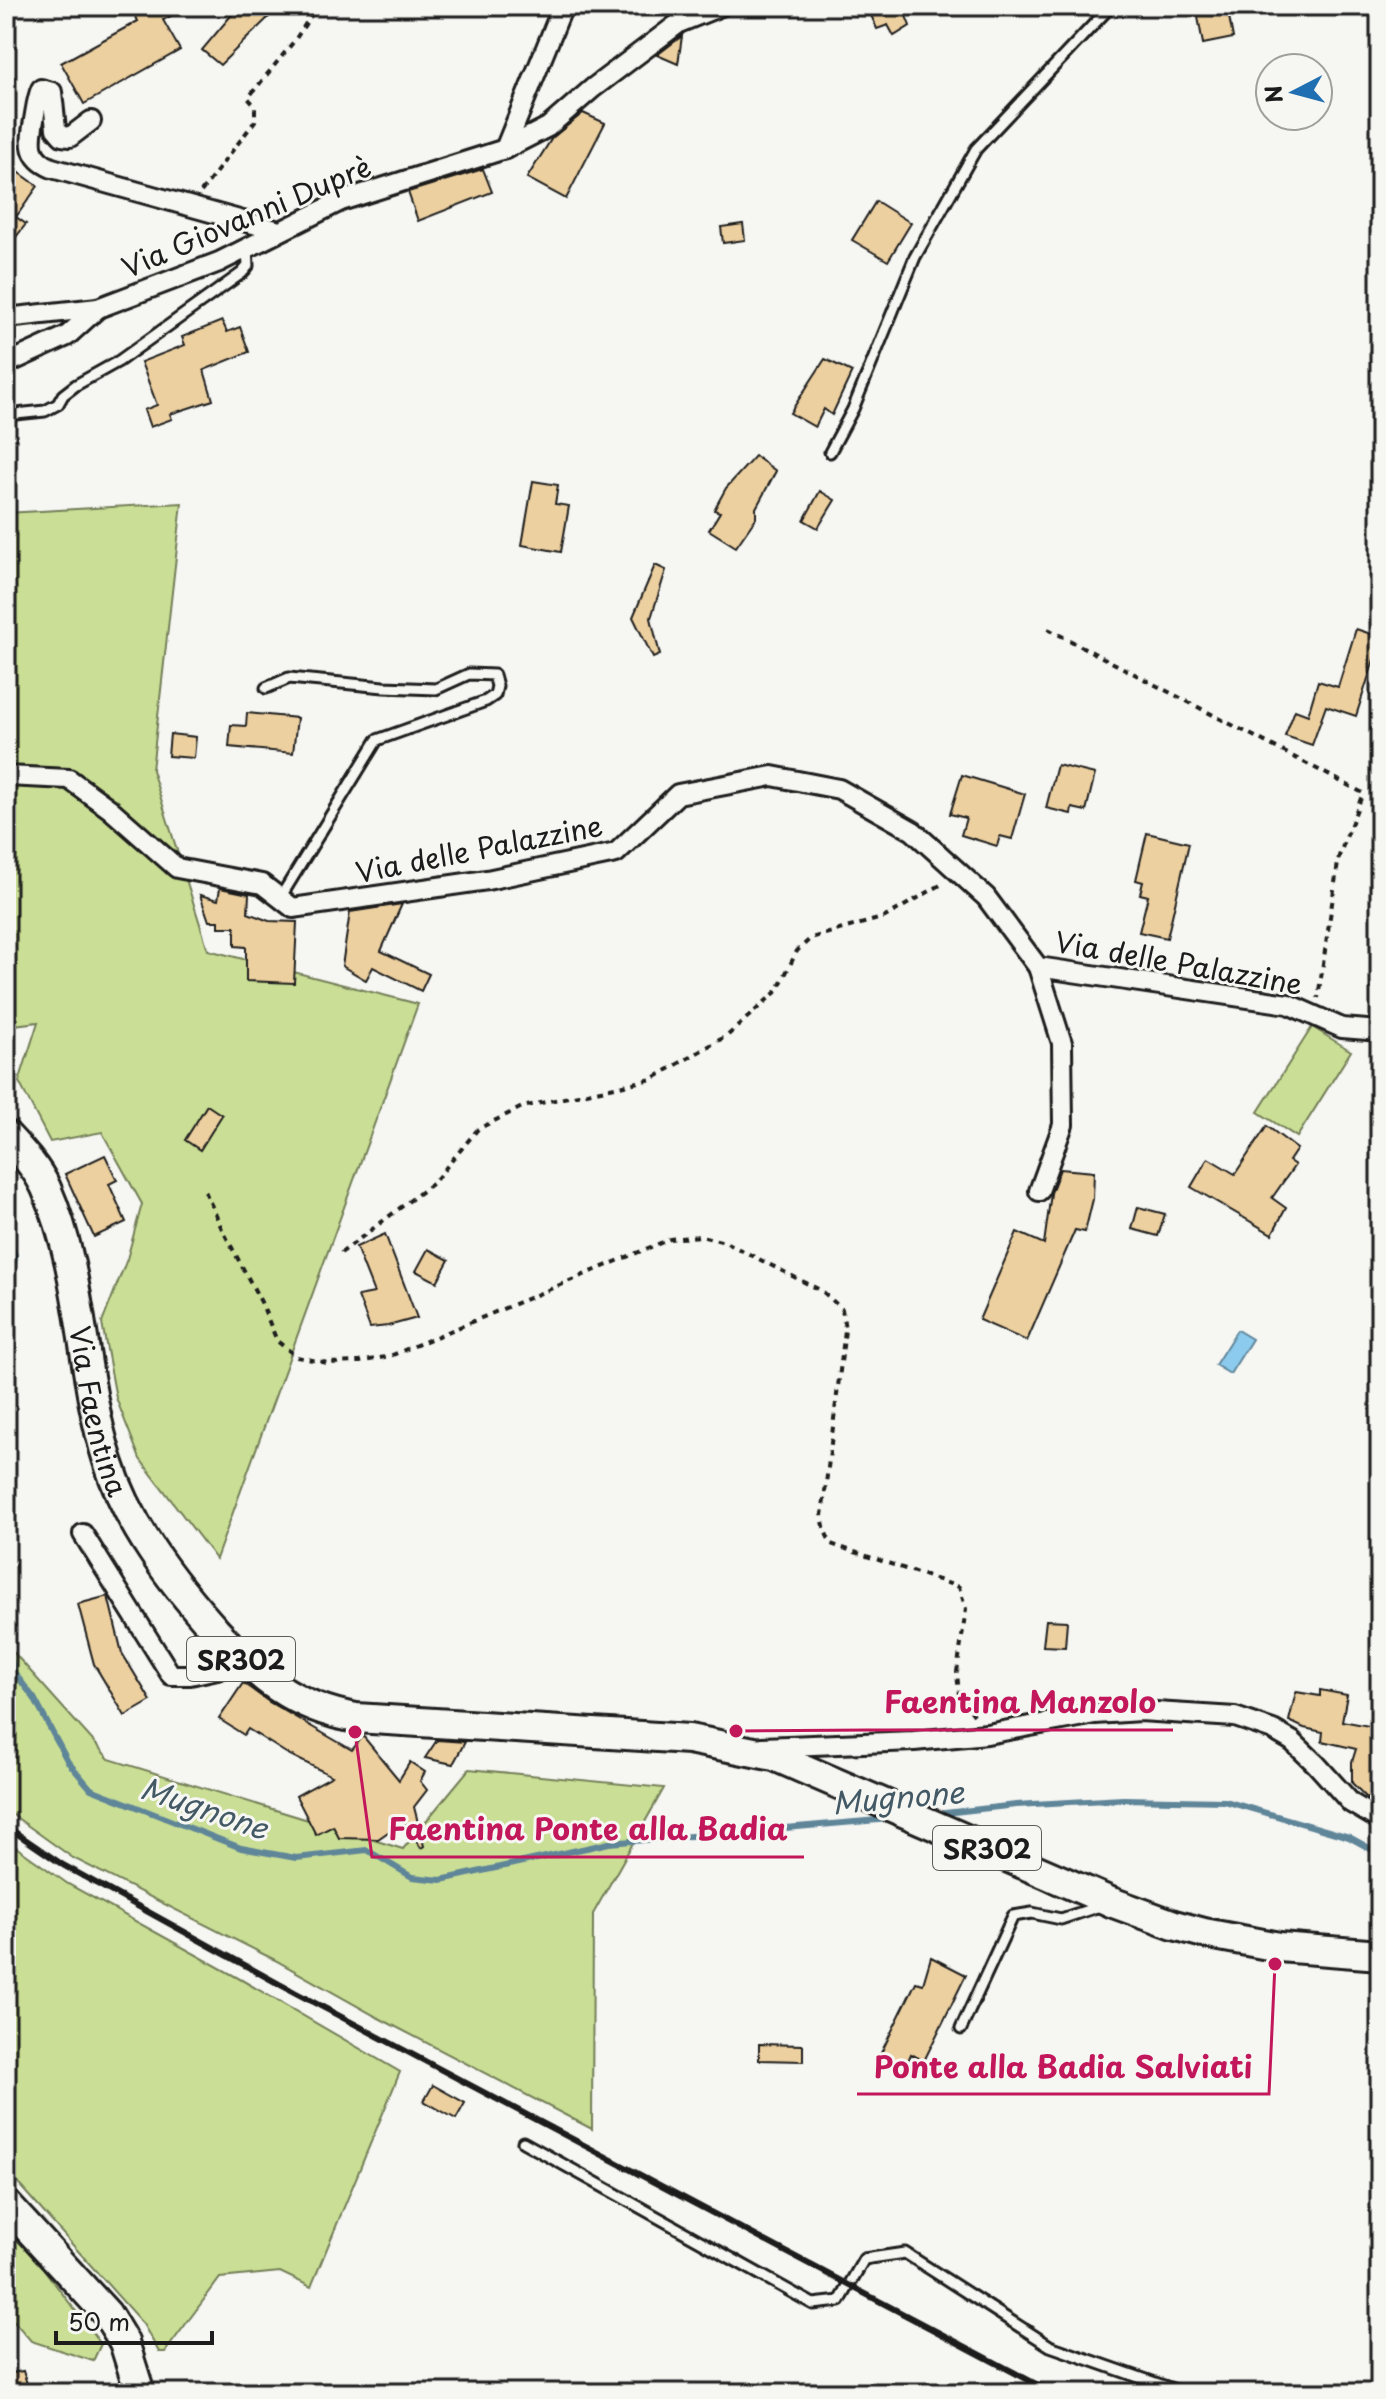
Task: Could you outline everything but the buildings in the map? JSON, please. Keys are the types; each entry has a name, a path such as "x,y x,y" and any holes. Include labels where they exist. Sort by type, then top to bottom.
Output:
{"main road":[{"name":"Via Faentina","path":"6,1135 27,1158 45,1186 60,1226 101,1432 108,1461 124,1501 148,1544 196,1608 244,1663 270,1684 306,1704 340,1715 689,1739 744,1748 774,1756 1111,1902"},
{"name":"SR302","path":"1111,1902 1174,1925 1241,1941 1380,1955"},
{"path":"6,2204 107,2314 124,2342 140,2393"}],"street":[{"path":"505,149 563,6"},
{"name":"Via Giovanni Duprè","path":"6,318 98,308 219,262 341,201 505,149 548,127 593,88 679,23 721,6"},
{"path":"91,121 70,137 62,136 56,129 52,92 41,89 31,133 32,153 42,164 52,168 279,231"},
{"path":"6,364 67,336 98,308"},
{"name":"Via delle Palazzine","path":"6,776 69,779 110,809 177,868 262,884 293,908 487,880 616,853 678,794 772,776 839,789 913,831 986,897 1038,967 1288,1004 1342,1028 1380,1031"},
{"path":"1038,967 1062,1043 1063,1125 1039,1191"},
{"path":"83,1534 171,1675 190,1675 244,1663"},
{"name":"Via Faentina","path":"744,1748 914,1741 987,1734 1050,1720 1140,1711 1235,1717 1273,1730 1292,1741 1351,1803 1380,1820"}],"lane":[{"path":"830,452 853,409 915,257 976,149 1111,6"},
{"path":"6,415 45,411 58,404 63,395 76,385 119,361 242,273 248,266 247,247"},
{"path":"266,688 289,678 436,689 469,674 494,675 497,686 495,695 486,701 377,740 280,898"},
{"path":"961,2029 1013,1916 1032,1913 1061,1919 1111,1902"},
{"path":"523,2142 813,2304 840,2301 864,2259 905,2253 1050,2346 1184,2393"}],"path":[{"path":"189,208 255,121 255,106 248,98 295,40 317,6"},
{"path":"1048,629 1363,793 1339,856 1315,1016"},
{"path":"341,1253 434,1182 478,1129 522,1107 652,1079 728,1035 758,1009 777,991 797,951 811,938 885,917 960,873"},
{"path":"205,1191 277,1341 297,1357 328,1363 360,1362 390,1356 670,1239 701,1236 725,1242 822,1291 842,1309 845,1330 822,1516 825,1531 831,1544 959,1587 966,1609 957,1672 959,1695 987,1734"}],"green space":[{"path":"182,503 152,770 208,950 418,1004 216,1559 140,1459 116,1398 102,1323 127,1259 142,1204 102,1132 50,1142 19,1082 38,1022 6,1026 6,513"},
{"path":"1312,1027 1351,1051 1297,1137 1258,1112"},
{"path":"6,1644 109,1759 403,1849 469,1769 664,1788 593,1914 592,2129 275,1960 73,1858 6,1810"},
{"path":"6,1840 68,1884 400,2072 311,2287 280,2272 220,2278 165,2352 159,2352 143,2324 6,2170"},
{"path":"6,2227 42,2267 101,2344 93,2361 31,2341 6,2312"}],"water":[{"path":"1237,1330 1252,1339 1230,1374 1215,1365"}],"waterway":[{"name":"Mugnone","path":"6,1231 15,1256 6,1318"},
{"name":"Mugnone","path":"6,1629 13,1671 34,1698 68,1762 91,1789 241,1848 296,1858 367,1850 412,1877 441,1880 609,1843 890,1819"},
{"name":"Mugnone","path":"936,1814 1016,1805 1123,1799 1225,1801 1349,1837 1380,1854"}],"railway":[{"path":"6,1826 63,1865 279,1984 1053,2393"}],"place":[{"name":"Faentina Manzolo","path":"736,1731"},
{"name":"Faentina Ponte alla Badia","path":"355,1732"},
{"name":"Ponte alla Badia Salviati","path":"1275,1964"}]}
